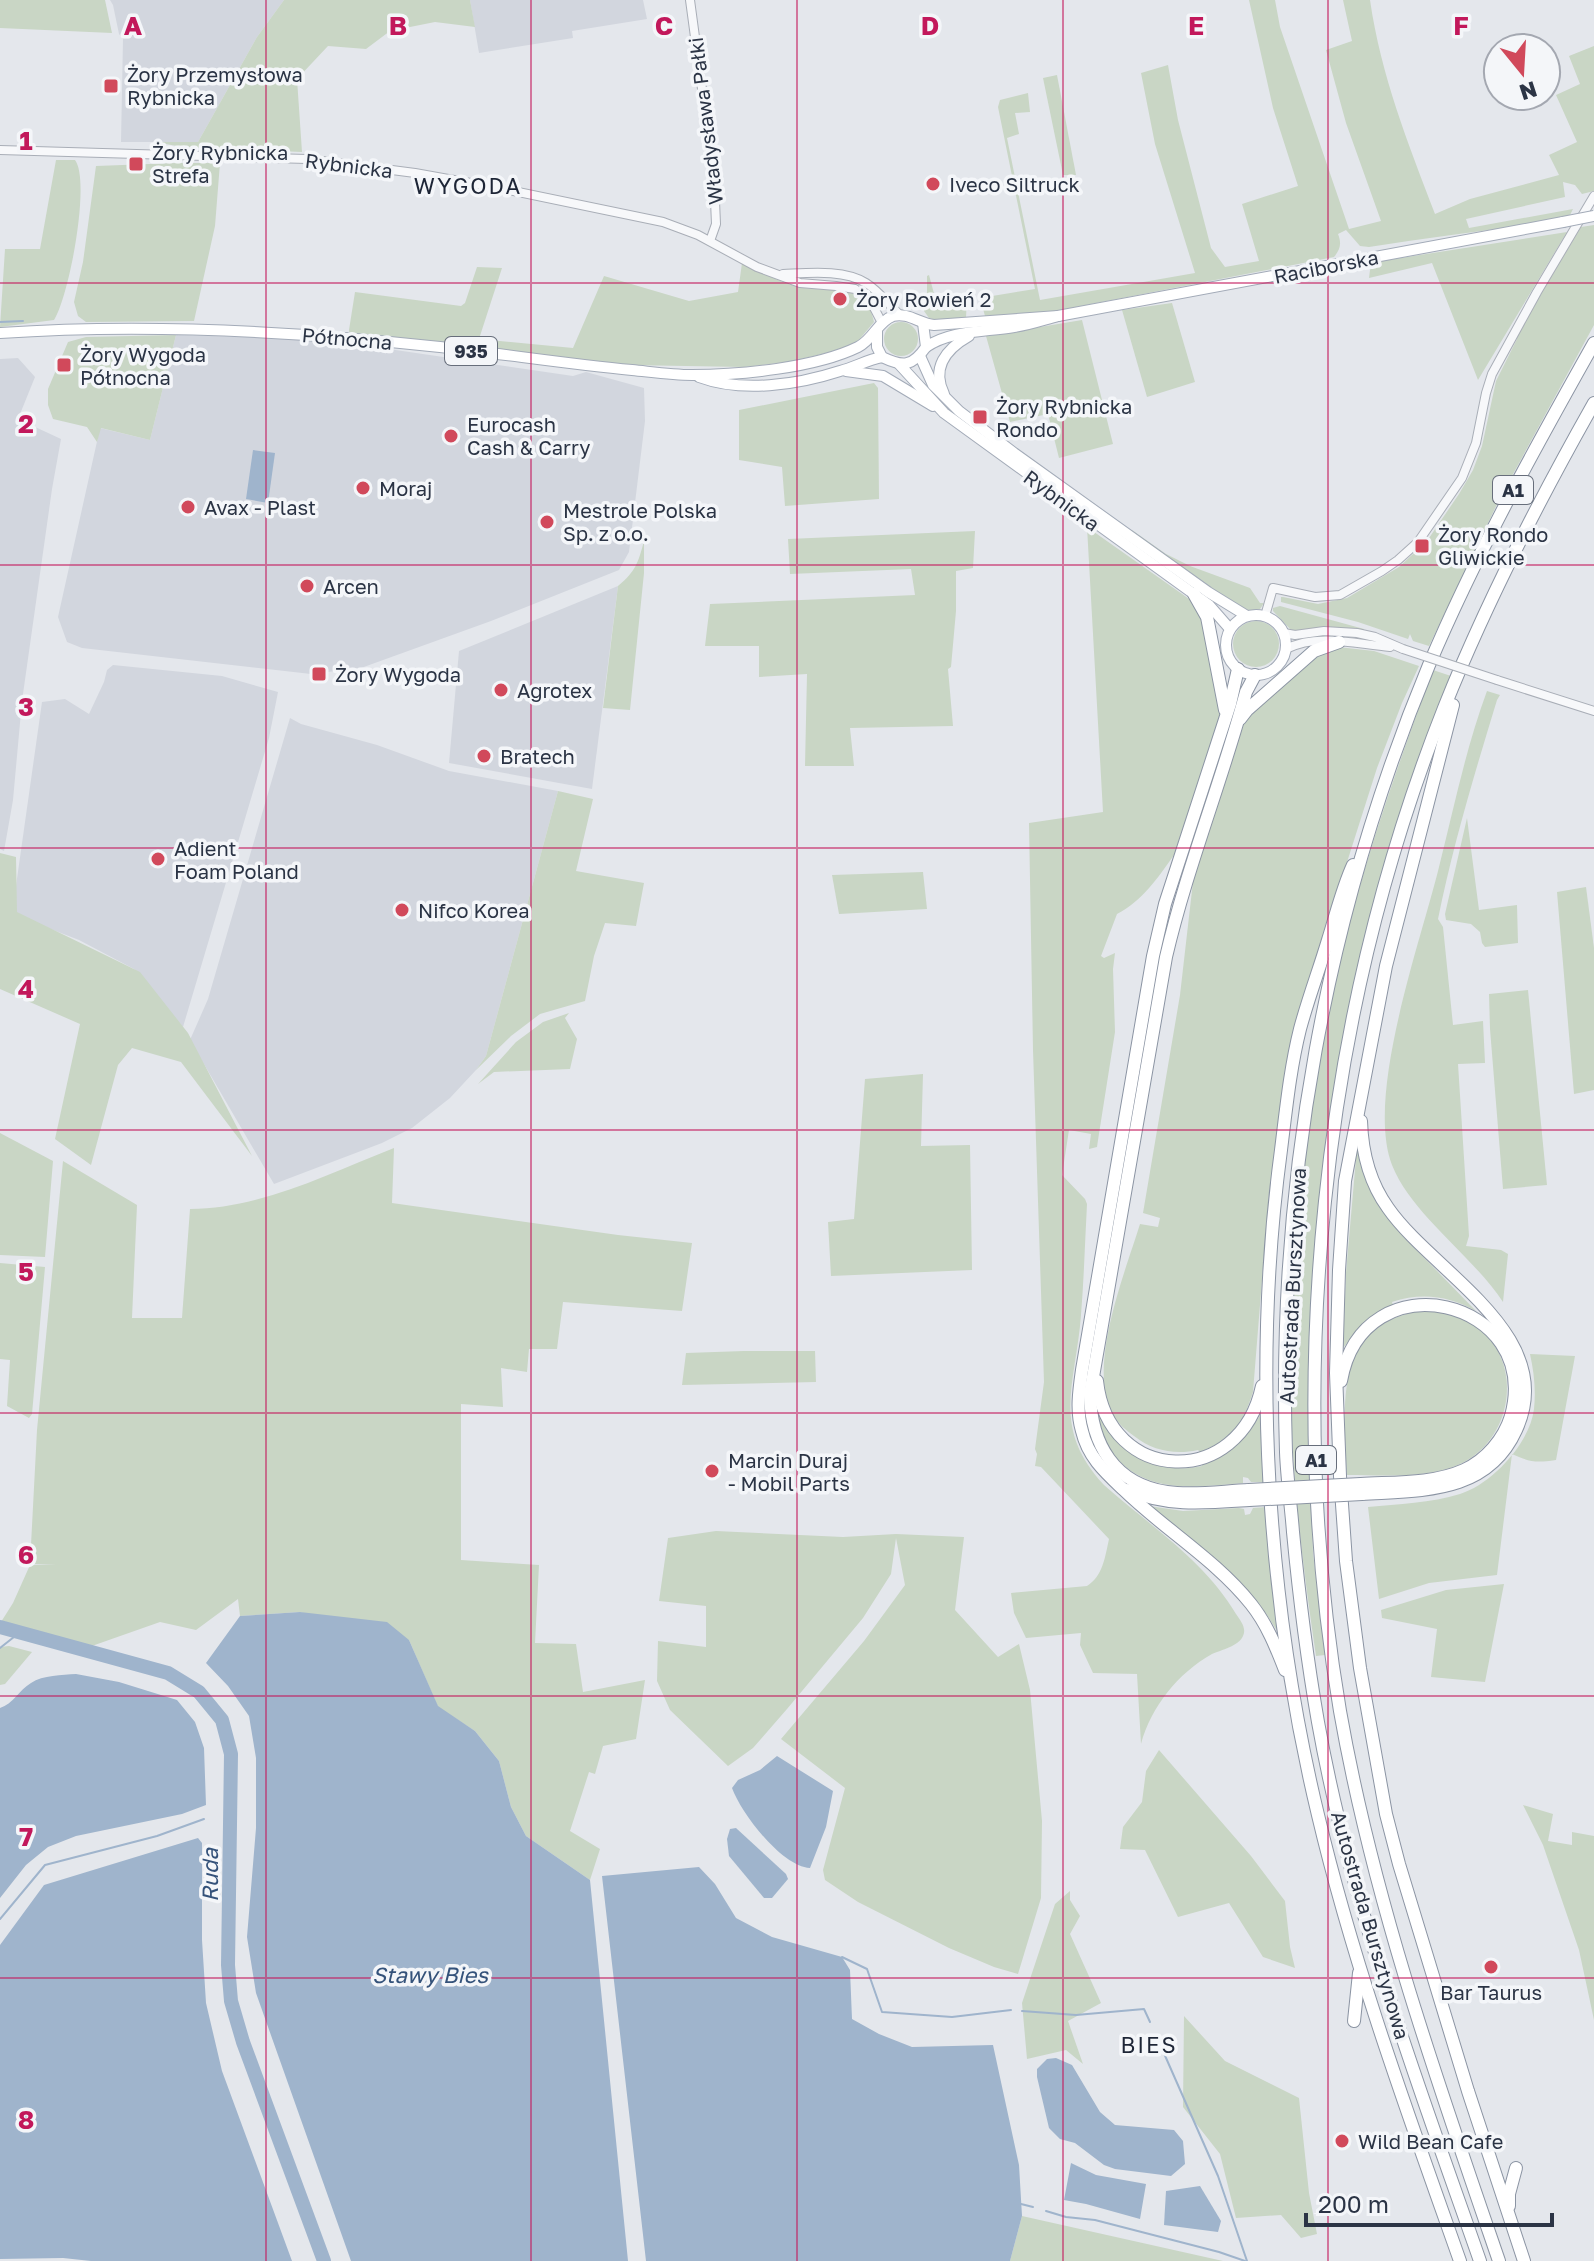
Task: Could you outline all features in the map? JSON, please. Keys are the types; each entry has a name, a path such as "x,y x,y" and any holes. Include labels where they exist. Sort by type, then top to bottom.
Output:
{"highway":[{"name":"Autostrada Bursztynowa","path":"1480,2261 1395,2014 1341,1826 1318,1722 1299,1592 1286,1459 1288,1286 1302,1135 1326,995 1371,826 1416,700 1457,603 1514,488 1594,343"},
{"name":"Autostrada Bursztynowa","path":"1499,2261 1413,2003 1362,1819 1341,1715 1322,1583 1316,1445 1320,1257 1344,1063 1368,949 1424,763 1466,656 1515,551 1594,403"},
{"path":"1194,594 1207,617 1232,719"},
{"path":"1232,719 1247,710 1314,651 1339,642"},
{"path":"1466,656 1386,966 1345,1181 1339,1270 1337,1404 1346,1561 1360,1668 1386,1814 1468,2091 1524,2261"},
{"path":"1238,669 1232,719 1166,957 1090,1394 1092,1425 1101,1449 1120,1471 1143,1485 1169,1493 1249,1495 1447,1487 1480,1473 1494,1463 1510,1443 1524,1408 1525,1388 1518,1353 1505,1331 1414,1239 1386,1206 1365,1156 1361,1132 1361,1092"},
{"path":"1255,675 1232,719 1165,904 1153,956 1082,1370 1078,1412 1086,1443 1099,1466 1136,1503 1232,1583 1252,1605 1273,1639 1293,1690"},
{"path":"1371,826 1348,876 1300,1030 1277,1176 1266,1367 1272,1511 1279,1593 1293,1690 1318,1815 1360,1966 1460,2261"},
{"path":"1337,1404 1343,1371 1354,1343 1377,1320 1411,1305 1437,1305 1463,1311 1478,1319 1491,1331 1508,1357 1515,1390 1509,1421 1492,1450 1477,1462 1448,1476 1362,1489"},
{"path":"1096,1367 1100,1403 1120,1437 1142,1453 1181,1462 1208,1456 1239,1436 1256,1406 1266,1367"},
{"path":"1122,1488 1141,1496 1185,1504 1249,1495"},
{"path":"1354,2021 1360,1966"},
{"path":"1509,2217 1509,2194 1516,2168"}],"main road":[{"name":"Raciborska","path":"923,351 942,339 1594,216"},
{"path":"879,327 877,347 882,357 899,364 912,361 923,351 923,323 900,315"},
{"name":"935","path":"879,327 888,318 900,315"},
{"name":"Raciborska","path":"923,323 952,324 1058,316"},
{"name":"Północna","path":"0,333 121,329 256,331 373,340 587,366 693,375 753,372 815,361 856,349 867,342 879,327"},
{"path":"947,400 940,382 943,358 977,332"},
{"name":"Rybnicka","path":"923,351 933,385 947,400 1014,453 1208,592 1247,616"},
{"name":"Północna","path":"693,375 715,383 758,385 799,381 882,357"},
{"name":"Rybnicka","path":"899,364 944,413 1209,605 1230,629"},
{"path":"841,371 883,376 944,413"},
{"path":"1247,616 1265,616 1284,633 1286,649 1277,666 1267,673 1255,675 1238,669 1227,654 1226,641 1237,621 1247,616"}],"street":[{"name":"Władysława Pałki","path":"690,0 714,178 716,224 710,241"},
{"name":"Rybnicka","path":"0,150 307,159 468,182 663,222 710,241 757,267 800,283 855,289 870,300 879,327"},
{"path":"1265,616 1273,588 1315,597 1340,595 1382,571 1418,542 1462,478 1476,443 1492,374 1594,196"},
{"name":"Rybnicka","path":"777,274 812,273 851,277 870,286 900,315"},
{"path":"1284,633 1347,632 1375,637 1594,711"},
{"path":"1286,649 1296,644 1324,640 1401,648"}],"shaded area":[{"path":"110,0 284,0 257,37 198,142 121,142 123,39"},
{"path":"470,0 643,0 647,19 572,31 573,38 479,53"},
{"path":"176,335 284,338 375,347 573,376 586,372 644,388 645,421 629,552 619,570 361,668 311,674 82,648 67,642 58,617 100,428 150,440"},
{"path":"18,358 35,377 18,419 61,439 22,701 13,800 4,851 0,849 0,359"},
{"path":"618,586 592,789 449,763 459,651"},
{"path":"113,665 222,676 278,692 269,738 183,1027 134,969 79,940 12,914 42,702 65,699 89,714 107,670"},
{"path":"290,718 449,771 558,791 486,1056 476,1070 450,1098 412,1128 382,1143 274,1184 190,1040 208,999"}],"green space":[{"path":"0,0 105,0 112,33 0,28"},
{"path":"284,0 470,0 475,27 435,22 390,31 366,49 328,46 297,79 302,152 183,147 154,142 198,142 257,37"},
{"path":"1249,0 1275,0 1280,27 1349,229 1381,221 1346,123 1326,50 1352,41 1343,0 1370,0 1388,82 1435,214 1470,199 1559,175 1549,155 1577,142 1562,108 1562,92 1580,84 1569,56 1594,46 1594,191 1582,194 1575,185 1563,182 1565,197 1466,219 1469,228 1573,209 1568,219 1369,247 1360,246 1346,230 1338,234 1340,247 1334,257 1050,312 985,316 980,298 1035,289 998,107 1000,100 1028,93 1030,112 1015,113 1019,134 1007,138 1040,300 1195,273 1155,144 1141,73 1168,65 1178,120 1211,248 1225,267 1259,261 1242,204 1298,186 1273,108"},
{"path":"1057,75 1076,175 1063,175 1043,78"},
{"path":"56,160 75,160 81,191 76,239 60,307 54,320 0,327 5,249 40,249"},
{"path":"220,163 215,226 194,321 86,322 78,316 74,302 83,262 96,166"},
{"path":"1594,225 1594,325 1500,498 1429,646 1413,641 1410,634 1408,639 1281,602 1281,597 1318,604 1347,598 1399,567 1427,541 1473,470 1482,446 1496,381 1517,339 1515,337 1581,227"},
{"path":"1567,232 1478,380 1432,263 1369,278 1375,262"},
{"path":"742,263 795,286 854,294 870,308 874,322 858,341 844,349 787,362 744,367 628,365 349,333 355,292 461,306 465,303 477,267 502,268 479,339 573,348 604,276 689,301 738,292"},
{"path":"929,275 936,301 967,295 966,318 940,321 929,318 923,304 927,297"},
{"path":"1172,303 1195,382 1147,397 1122,310"},
{"path":"1082,320 1113,444 1059,458 1048,414 1010,422 986,336"},
{"path":"901,322 913,327 918,339 913,351 901,356 889,351 884,339 889,327"},
{"path":"176,335 150,440 101,428 97,442 87,427 53,419 48,405 48,389 68,342 86,337"},
{"path":"874,383 878,388 879,499 785,506 782,467 739,460 739,410"},
{"path":"1087,527 1192,601 1202,616 1221,713 1174,855 1142,896 1117,914 1101,956 1104,958 1115,953 1115,1032 1097,1147 1089,1149 1091,1134 1069,1130 1062,1175 1087,1204 1081,1315 1070,1404 1077,1444 1087,1464 1104,1485 1208,1577 1244,1630 1238,1642 1212,1654 1177,1681 1159,1704 1141,1744 1137,1674 1093,1673 1080,1645 1081,1633 1026,1638 1014,1613 1011,1593 1087,1586 1100,1571 1109,1539 1041,1467 1035,1466 1044,1382 1029,823 1103,812"},
{"path":"1132,530 1166,554 1190,566 1250,588 1260,603 1264,603 1260,609 1248,611 1188,574 1134,535"},
{"path":"975,531 973,568 956,571 956,611 951,667 948,669 953,726 850,728 854,766 805,766 807,674 759,677 759,646 705,646 710,604 915,595 911,569 790,574 788,539"},
{"path":"644,541 644,573 630,710 603,708 618,586 636,566"},
{"path":"1280,606 1364,631 1291,630 1273,611 1273,608"},
{"path":"1256,621 1272,628 1279,644 1272,660 1256,667 1240,660 1233,644 1240,628"},
{"path":"1338,647 1374,651 1419,666 1377,768 1292,1035 1269,1193 1253,1392 1240,1422 1220,1442 1200,1452 1164,1450 1141,1441 1117,1421 1106,1395 1104,1372 1111,1320 1140,1224 1158,1227 1160,1218 1143,1213 1180,995 1194,873 1242,723 1316,655"},
{"path":"1433,670 1451,676 1374,904 1334,1092 1310,1436 1313,1553 1325,1655 1316,1656 1299,1521 1292,1419 1295,1263 1307,1140 1327,1018 1356,899 1392,784"},
{"path":"1487,691 1500,695 1465,809 1438,919 1443,927 1453,1025 1483,1021 1485,1063 1458,1064 1469,1236 1466,1246 1501,1250 1508,1254 1503,1302 1413,1201 1401,1183 1392,1165 1386,1135 1385,1099 1390,1059 1409,975"},
{"path":"558,791 593,799 576,871 644,883 636,926 605,923 594,956 585,1001 540,1014 511,1036 476,1070 486,1056"},
{"path":"1467,818 1479,910 1517,905 1518,943 1485,947 1480,932 1471,924 1446,920"},
{"path":"0,853 16,857 17,912 140,972 188,1033 252,1156 181,1062 132,1048 118,1065 91,1165 55,1139 80,1024 0,989"},
{"path":"923,872 927,909 839,914 832,875"},
{"path":"1586,887 1594,948 1594,1090 1574,1094 1557,892"},
{"path":"1528,990 1547,1185 1503,1189 1489,994"},
{"path":"569,1013 565,1018 577,1039 570,1069 494,1072 478,1084 516,1042 543,1022"},
{"path":"923,1074 921,1146 970,1145 972,1270 831,1276 828,1222 854,1219 865,1079"},
{"path":"0,1133 53,1161 45,1257 0,1255"},
{"path":"1357,1147 1366,1178 1385,1214 1476,1311 1435,1297 1414,1297 1392,1302 1393,1305 1371,1318 1343,1348"},
{"path":"394,1148 392,1203 692,1243 682,1311 563,1302 557,1349 529,1349 527,1372 501,1368 503,1407 461,1404 461,1560 539,1565 535,1643 576,1644 583,1692 645,1680 636,1739 603,1746 595,1774 589,1772 570,1831 600,1849 590,1880 526,1836 511,1807 499,1761 475,1731 438,1707 409,1640 300,1612 240,1616 238,1599 196,1630 160,1622 89,1647 1,1622 30,1565 56,1564 30,1564 37,1430 63,1161 137,1205 132,1318 182,1318 190,1209 243,1203 269,1196"},
{"path":"0,1263 45,1267 32,1414 29,1418 7,1406 10,1360 0,1359"},
{"path":"1425,1310 1465,1320 1477,1327 1492,1343 1502,1361 1507,1381 1501,1421 1491,1439 1476,1454 1458,1465 1418,1474 1347,1475 1346,1395 1350,1371 1359,1349 1373,1331 1395,1318"},
{"path":"815,1351 816,1382 682,1385 686,1353"},
{"path":"1530,1354 1575,1356 1556,1460 1533,1461 1512,1454 1525,1435 1534,1409"},
{"path":"1098,1408 1114,1437 1138,1458 1153,1464 1185,1468 1202,1466 1230,1450 1250,1430 1262,1412 1264,1482 1251,1482 1243,1477 1243,1483 1173,1486 1141,1477 1127,1468 1110,1450 1100,1427"},
{"path":"1512,1455 1497,1575 1429,1583 1379,1599 1368,1507 1460,1494 1496,1472"},
{"path":"1149,1506 1183,1511 1239,1508 1244,1509 1245,1515 1250,1514 1253,1508 1266,1507 1277,1631 1235,1577"},
{"path":"716,1531 843,1537 896,1534 964,1537 955,1610 998,1657 1019,1644 1030,1690 1042,1821 1041,1898 1018,1974 949,1948 858,1902 825,1880 823,1870 845,1788 781,1739 864,1641 905,1585 896,1538 891,1574 863,1618 753,1748 728,1766 670,1710 657,1681 658,1641 706,1647 706,1606 659,1601 668,1538"},
{"path":"1504,1584 1485,1682 1431,1677 1437,1629 1382,1618 1381,1610 1446,1590"},
{"path":"0,1647 32,1652 5,1684 0,1685"},
{"path":"1159,1750 1251,1856 1285,1901 1295,1968 1263,1957 1229,1903 1178,1917 1145,1850 1120,1849 1123,1827 1142,1802 1146,1771"},
{"path":"1523,1805 1553,1814 1548,1841 1572,1845 1572,1832 1594,1836 1594,2020 1579,1950 1543,1845"},
{"path":"1070,1891 1070,1900 1080,1916 1070,1934 1101,2003 1068,2021 1083,2064 1066,2050 1027,2059 1022,2003 1055,1904"},
{"path":"1184,2016 1225,2061 1299,2098 1309,2193 1317,2234 1301,2238 1281,2215 1236,2218 1220,2154 1183,2107"},
{"path":"1022,2216 1223,2261 1010,2261"}],"water":[{"path":"253,450 275,453 268,503 246,499"},
{"name":"Stawy Bies","path":"300,1612 387,1622 409,1640 438,1706 475,1731 499,1761 511,1807 526,1836 590,1880 628,2261 351,2261 256,1993 247,1937 256,1828 256,1758 249,1716 228,1686 206,1663 240,1616"},
{"path":"76,1674 119,1682 177,1700 195,1722 204,1748 206,1805 182,1814 76,1836 48,1847 26,1865 0,1898 0,1708 36,1680"},
{"path":"777,1756 833,1791 826,1827 810,1868 787,1859 775,1849 753,1824 732,1788 738,1780 760,1770"},
{"path":"736,1828 786,1874 788,1879 772,1898 764,1898 729,1856 727,1839 730,1829"},
{"path":"198,1838 202,1843 202,1940 206,2003 222,2071 292,2261 0,2259 0,1945 44,1885"},
{"path":"699,1867 715,1884 736,1918 772,1937 842,1957 850,1970 852,2019 912,2047 993,2045 1019,2165 1022,2216 1010,2261 646,2261 602,1876"},
{"path":"1056,2058 1072,2065 1100,2112 1115,2125 1174,2130 1183,2141 1185,2164 1171,2176 1115,2169 1104,2165 1075,2143 1060,2139 1049,2128 1037,2077 1037,2069 1047,2059"},
{"path":"1071,2163 1096,2175 1146,2184 1140,2219 1064,2200"},
{"path":"1200,2186 1221,2221 1218,2232 1164,2225 1166,2191"}],"waterway":[{"path":"0,322 23,321"},
{"name":"Ruda","path":"0,1627 168,1673 199,1692 222,1720 231,1754 228,1965 231,2001 243,2042 324,2261"},
{"path":"0,1648 19,1633"},
{"path":"0,1919 45,1865 157,1836 204,1819"},
{"path":"842,1957 867,1969 882,2012 952,2017 1011,2010"},
{"path":"1022,2011 1076,2015 1144,2009 1150,2022"},
{"path":"1159,2042 1218,2176 1247,2261"},
{"path":"1021,2204 1033,2207"},
{"path":"1046,2211 1095,2220 1245,2261"}],"place":[{"name":"Żory Przemysłowa Rybnicka","path":"111,86"},
{"name":"Żory Rybnicka Strefa","path":"136,164"},
{"name":"Iveco Siltruck","path":"933,184"},
{"name":"Żory Rowień 2","path":"840,299"},
{"name":"Żory Wygoda Północna","path":"64,365"},
{"name":"Żory Rybnicka Rondo","path":"980,417"},
{"name":"Eurocash Cash & Carry","path":"451,436"},
{"name":"Moraj","path":"363,488"},
{"name":"Avax - Plast","path":"188,507"},
{"name":"Mestrole Polska Sp. z o.o.","path":"547,522"},
{"name":"Żory Rondo Gliwickie","path":"1422,546"},
{"name":"Arcen","path":"307,586"},
{"name":"Żory Wygoda","path":"319,674"},
{"name":"Agrotex","path":"501,690"},
{"name":"Bratech","path":"484,756"},
{"name":"Adient Foam Poland","path":"158,859"},
{"name":"Nifco Korea","path":"402,910"},
{"name":"Marcin Duraj - Mobil Parts","path":"712,1471"},
{"name":"Bar Taurus","path":"1491,1967"},
{"name":"Wild Bean Cafe","path":"1342,2141"}],"district":[{"name":"WYGODA","path":"468,185"},
{"name":"BIES","path":"1149,2044"}]}
